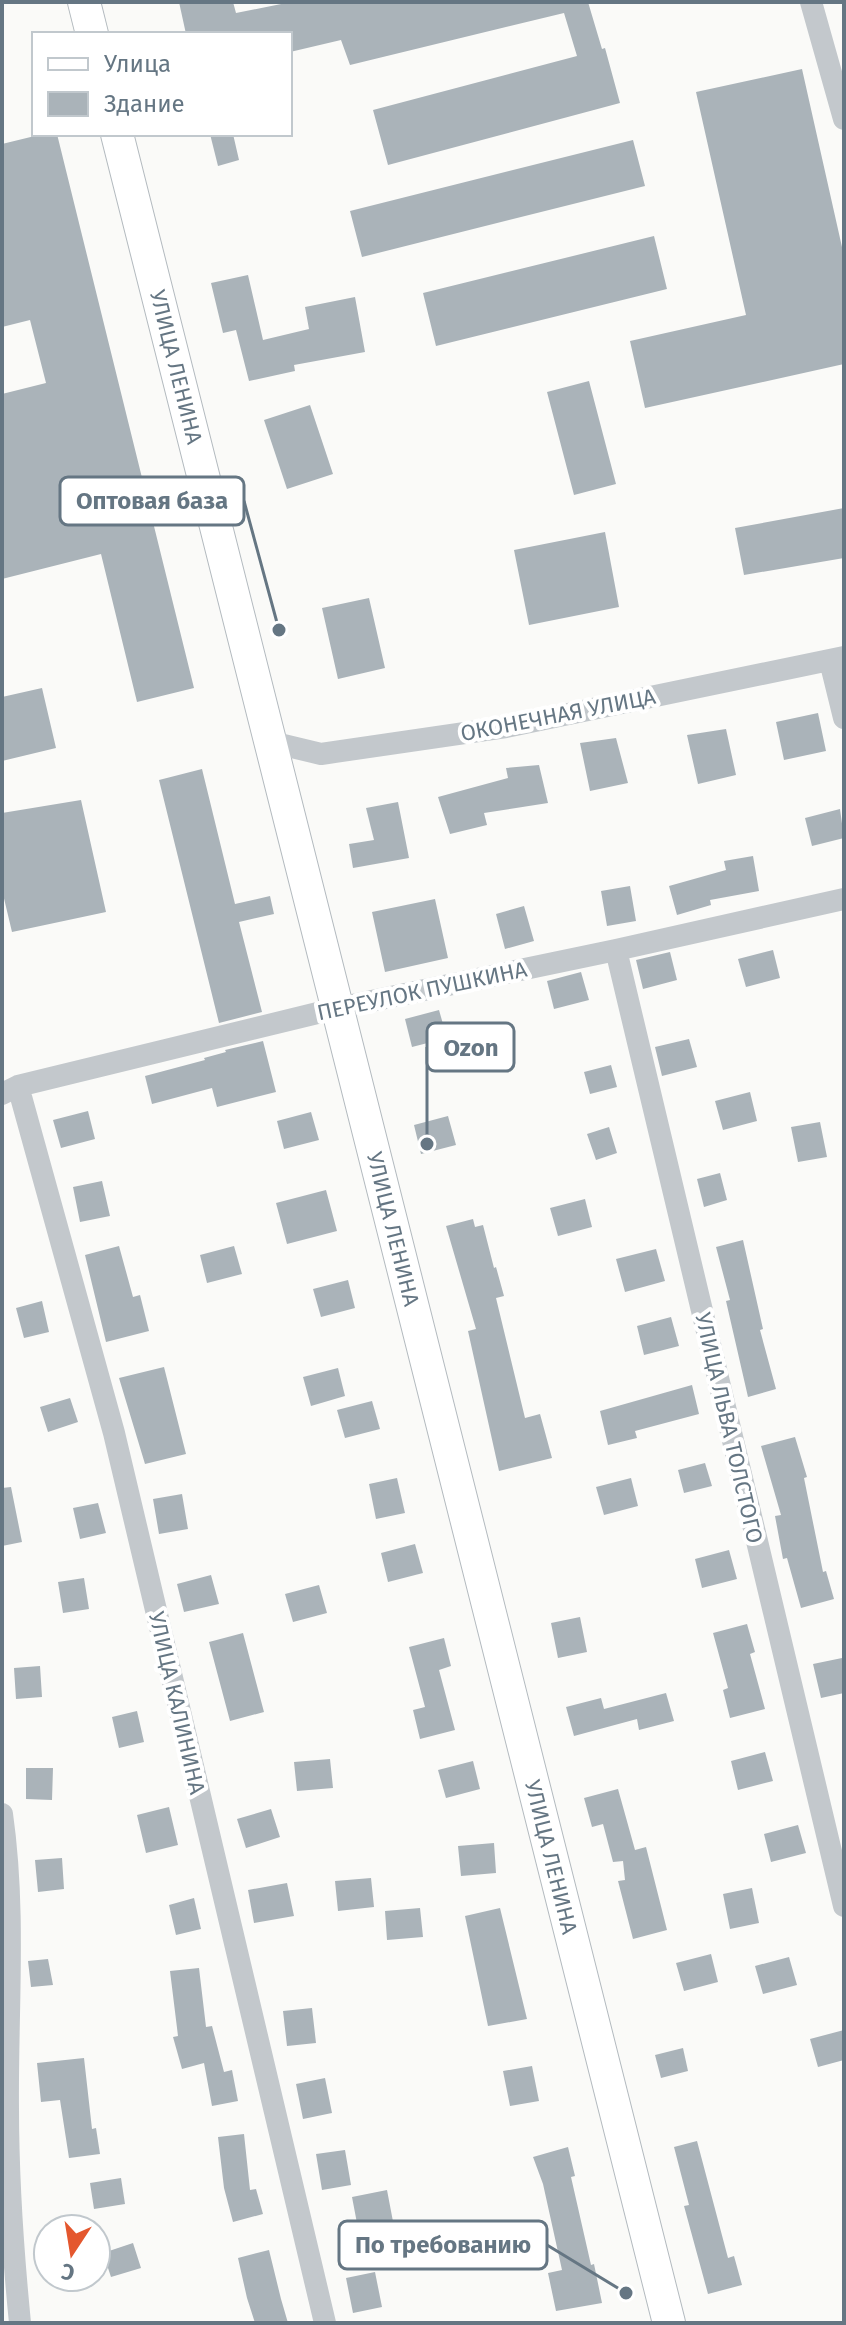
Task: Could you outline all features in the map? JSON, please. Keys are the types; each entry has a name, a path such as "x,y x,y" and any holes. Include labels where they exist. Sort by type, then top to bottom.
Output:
{"street":[{"path":"84,2 92,32"},
{"path":"811,2 844,119"},
{"name":"УЛИЦА ЛЕНИНА","path":"118,136 669,2323"},
{"path":"837,659 844,718"},
{"name":"ОКОНЕЧНАЯ УЛИЦА","path":"271,742 321,754 414,741 506,727 837,659"},
{"name":"ПЕРЕУЛОК ПУШКИНА","path":"10,1090 338,1008 844,899"},
{"name":"УЛИЦА ЛЬВА ТОЛСТОГО","path":"616,950 844,1906"},
{"name":"УЛИЦА КАЛИНИНА","path":"10,1090 114,1433 325,2323"},
{"path":"2,1814 10,1936 8,2108 20,2323"}],"building":[{"path":"179,2 233,2 236,13 291,2 588,2 620,103 388,165 373,110 577,56 564,13 350,65 341,40 292,52 292,32 186,32"},
{"path":"802,69 844,256 844,364 645,408 630,341 746,315 696,92"},
{"path":"35,136 57,136 194,688 137,702 101,554 2,579 2,394 46,383 30,320 2,327 2,144"},
{"path":"210,136 233,136 239,160 218,166"},
{"path":"633,140 645,186 362,257 350,211"},
{"path":"654,236 667,289 436,346 423,293"},
{"path":"248,275 263,340 309,329 305,307 355,297 365,352 294,365 295,371 249,381 236,330 223,333 211,283"},
{"path":"589,381 616,484 574,495 547,392"},
{"path":"310,405 333,474 287,489 264,420"},
{"path":"844,508 844,558 744,575 735,528"},
{"path":"605,532 619,607 529,625 514,550"},
{"path":"369,598 385,668 338,679 322,608"},
{"path":"42,688 56,748 2,761 2,697"},
{"path":"818,713 826,751 784,760 776,722"},
{"path":"726,729 736,775 698,784 687,735"},
{"path":"616,738 628,783 590,791 580,743"},
{"path":"539,765 548,803 484,813 487,825 450,834 438,797 508,778 506,768"},
{"path":"202,769 235,904 270,896 274,914 239,922 262,1012 219,1023 159,780"},
{"path":"81,800 106,912 12,932 2,890 2,813"},
{"path":"398,802 409,858 353,868 349,844 374,840 366,808"},
{"path":"840,809 844,838 812,846 805,818"},
{"path":"753,856 759,891 710,900 711,905 677,915 669,886 726,870 724,861"},
{"path":"630,886 636,921 607,926 601,891"},
{"path":"435,899 448,958 385,972 372,912"},
{"path":"524,906 534,941 505,949 496,914"},
{"path":"773,950 780,978 746,987 738,959"},
{"path":"670,952 677,980 643,989 636,960"},
{"path":"581,972 589,1000 554,1009 547,981"},
{"path":"439,1010 447,1038 412,1047 405,1019"},
{"path":"689,1039 697,1067 662,1076 655,1047"},
{"path":"263,1041 276,1092 217,1107 212,1088 152,1104 145,1076"},
{"path":"611,1065 617,1087 590,1094 584,1072"},
{"path":"750,1092 757,1121 723,1130 715,1101"},
{"path":"88,1111 95,1139 61,1148 53,1120"},
{"path":"311,1112 319,1140 284,1149 277,1121"},
{"path":"448,1116 456,1145 421,1154 414,1125"},
{"path":"820,1122 827,1157 798,1162 791,1127"},
{"path":"609,1127 617,1153 596,1160 587,1134"},
{"path":"720,1173 727,1200 704,1207 697,1179"},
{"path":"102,1181 110,1216 80,1222 73,1187"},
{"path":"326,1190 337,1231 287,1244 276,1203"},
{"path":"585,1199 592,1227 558,1236 550,1208"},
{"path":"473,1219 475,1227 483,1225 504,1296 496,1298 525,1418 540,1414 552,1458 499,1471 468,1331 476,1329 446,1226"},
{"path":"743,1240 763,1329 760,1330 776,1389 748,1397 726,1301 730,1300 716,1247"},
{"path":"119,1246 133,1297 140,1295 149,1331 106,1342 85,1255"},
{"path":"234,1246 242,1274 207,1283 200,1255"},
{"path":"656,1249 665,1281 625,1292 616,1259"},
{"path":"348,1280 355,1308 321,1317 313,1289"},
{"path":"42,1301 49,1332 24,1338 16,1308"},
{"path":"671,1317 679,1346 644,1355 637,1326"},
{"path":"164,1367 186,1454 145,1464 119,1378"},
{"path":"338,1368 345,1396 311,1406 303,1377"},
{"path":"692,1385 699,1414 635,1431 637,1438 608,1445 600,1411"},
{"path":"70,1398 78,1422 48,1432 40,1407"},
{"path":"372,1401 380,1429 345,1438 337,1410"},
{"path":"795,1437 807,1477 804,1478 823,1572 826,1571 834,1599 801,1608 787,1558 783,1559 775,1516 781,1515 761,1446"},
{"path":"705,1463 712,1486 684,1493 678,1470"},
{"path":"397,1478 405,1513 376,1519 369,1484"},
{"path":"631,1478 638,1506 604,1515 596,1487"},
{"path":"11,1487 22,1542 2,1546 2,1488"},
{"path":"182,1494 188,1529 159,1534 153,1499"},
{"path":"98,1503 106,1533 80,1539 73,1508"},
{"path":"415,1544 423,1573 388,1582 381,1553"},
{"path":"729,1550 737,1579 702,1588 695,1559"},
{"path":"211,1575 219,1604 184,1612 177,1584"},
{"path":"84,1578 89,1609 63,1613 58,1582"},
{"path":"319,1585 327,1613 293,1622 285,1594"},
{"path":"580,1617 587,1652 558,1658 551,1623"},
{"path":"747,1624 755,1652 750,1654 765,1709 730,1718 723,1690 728,1688 713,1633"},
{"path":"243,1633 264,1712 230,1721 209,1642"},
{"path":"444,1638 451,1666 439,1670 455,1730 420,1739 413,1710 425,1707 409,1647"},
{"path":"842,1658 844,1693 821,1698 813,1664"},
{"path":"40,1666 42,1697 16,1699 14,1668"},
{"path":"666,1693 674,1721 639,1730 637,1719 574,1736 566,1707 601,1698 604,1709"},
{"path":"137,1711 144,1742 119,1748 112,1717"},
{"path":"765,1752 773,1781 738,1790 731,1761"},
{"path":"330,1759 333,1788 297,1791 294,1762"},
{"path":"473,1761 480,1789 446,1798 438,1770"},
{"path":"26,1768 53,1768 52,1800 26,1799"},
{"path":"618,1789 635,1850 646,1847 667,1930 633,1939 618,1881 625,1880 623,1861 613,1862 603,1824 592,1827 584,1798"},
{"path":"169,1807 178,1845 146,1853 137,1815"},
{"path":"271,1809 280,1837 246,1848 237,1819"},
{"path":"798,1825 806,1853 771,1862 764,1834"},
{"path":"494,1843 496,1873 461,1876 458,1846"},
{"path":"62,1858 64,1889 38,1892 35,1860"},
{"path":"371,1878 374,1907 338,1911 335,1881"},
{"path":"287,1883 294,1916 254,1923 248,1890"},
{"path":"752,1888 759,1923 730,1929 723,1894"},
{"path":"194,1898 201,1929 176,1935 169,1905"},
{"path":"420,1908 423,1937 387,1940 385,1911"},
{"path":"500,1908 527,2019 488,2026 465,1916"},
{"path":"711,1954 718,1982 684,1991 676,1963"},
{"path":"789,1957 797,1985 763,1994 755,1966"},
{"path":"48,1959 53,1985 31,1987 28,1961"},
{"path":"199,1968 206,2027 212,2026 224,2072 232,2070 238,2101 212,2106 204,2063 182,2069 173,2037 178,2036 170,1971"},
{"path":"312,2008 316,2043 287,2046 283,2011"},
{"path":"844,2030 844,2060 818,2067 810,2039"},
{"path":"683,2048 688,2071 661,2078 655,2055"},
{"path":"84,2058 92,2129 96,2128 100,2154 69,2158 60,2100 41,2102 37,2063"},
{"path":"532,2066 539,2101 510,2106 503,2071"},
{"path":"325,2078 332,2113 303,2119 296,2084"},
{"path":"244,2134 250,2190 256,2189 263,2214 233,2222 224,2188 218,2137"},
{"path":"697,2141 728,2258 734,2256 742,2285 708,2294 684,2206 689,2205 674,2147"},
{"path":"568,2147 575,2176 571,2177 602,2303 556,2311 548,2273 562,2270 543,2184 533,2157"},
{"path":"345,2150 351,2185 322,2190 316,2154"},
{"path":"121,2178 125,2204 94,2209 90,2183"},
{"path":"387,2190 395,2232 360,2239 352,2197"},
{"path":"133,2243 141,2268 112,2277 112,2250"},
{"path":"269,2250 288,2323 255,2323 247,2298 238,2258"},
{"path":"375,2272 382,2307 353,2313 346,2278"}],"place":[{"name":"Оптовая база","path":"279,630"},
{"name":"Ozon","path":"427,1144"},
{"name":"По требованию","path":"626,2293"}]}
